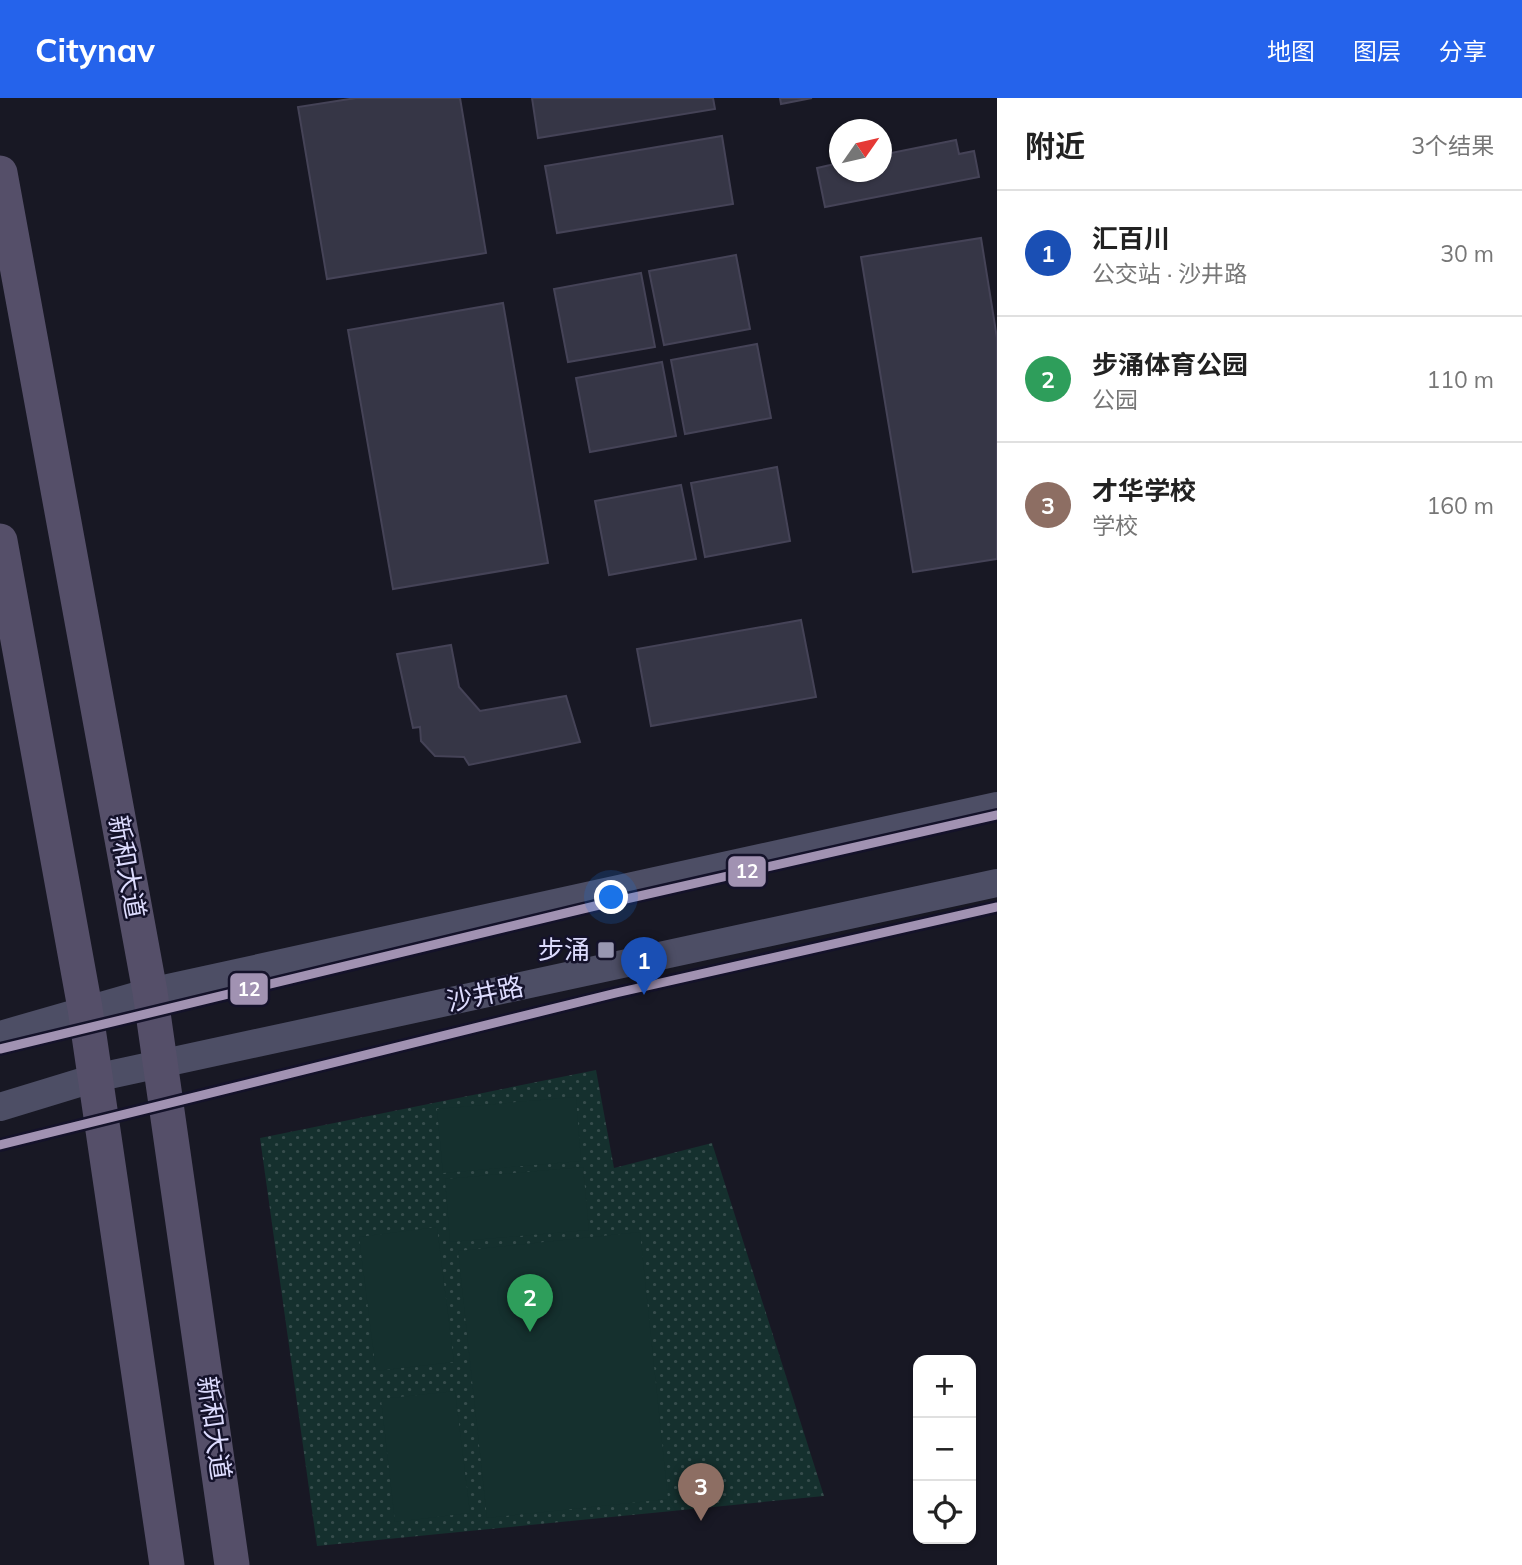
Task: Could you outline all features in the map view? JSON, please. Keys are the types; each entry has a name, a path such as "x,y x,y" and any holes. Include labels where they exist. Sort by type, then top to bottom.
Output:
{"main road":[{"name":"新和大道","path":"0,173 150,992 232,1565"},
{"path":"0,541 85,1008 167,1565"}],"street":[{"path":"0,1035 85,1008 150,992 997,806"},
{"name":"沙井路","path":"0,1107 95,1078 997,883"}],"green space":[{"path":"596,1070 614,1168 712,1143 824,1496 317,1546 260,1138"},
{"path":"576,1097 581,1161 443,1173 437,1109"},
{"path":"583,1167 589,1230 450,1242 445,1179"},
{"path":"437,1227 454,1362 376,1371 359,1237"},
{"path":"640,1232 668,1499 487,1518 458,1251"},
{"path":"455,1391 470,1513 395,1522 381,1399"}],"building":[{"path":"356,98 460,98 486,253 327,279 298,107"},
{"path":"532,98 713,98 715,109 538,138"},
{"path":"780,98 812,98 781,104"},
{"path":"722,136 733,204 557,233 545,166"},
{"path":"956,140 959,154 974,151 979,177 825,207 817,168 829,165 829,182 892,182 892,153"},
{"path":"981,238 997,338 997,559 913,572 861,257"},
{"path":"736,255 750,329 664,345 649,271"},
{"path":"641,273 655,347 568,362 554,289"},
{"path":"503,303 548,563 393,589 348,330"},
{"path":"757,344 771,418 685,434 671,360"},
{"path":"662,362 676,436 590,452 576,378"},
{"path":"777,467 790,541 705,557 691,483"},
{"path":"681,485 696,559 609,575 595,501"},
{"path":"801,620 816,697 651,726 637,649"},
{"path":"451,645 459,687 480,711 566,696 580,742 469,765 464,757 435,756 421,741 420,727 413,728 397,654"}],"transit line":[{"name":"12","path":"0,1049 595,906 997,815"},
{"name":"12","path":"0,1145 616,993 997,907"}],"place":[{"name":"步涌","path":"606,950"},
{"name":"汇百川","path":"644,995"},
{"name":"步涌体育公园","path":"530,1332"},
{"name":"才华学校","path":"701,1521"}]}
